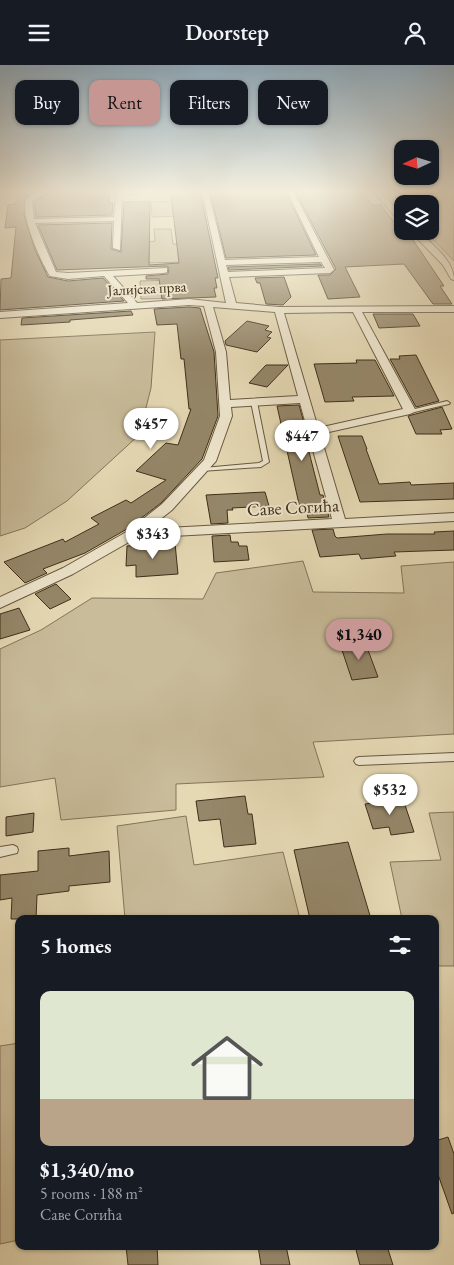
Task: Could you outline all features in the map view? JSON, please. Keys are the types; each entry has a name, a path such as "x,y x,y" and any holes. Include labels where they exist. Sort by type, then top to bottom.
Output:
{"street":[{"path":"41,247 53,275 68,276 164,270"},
{"path":"218,247 232,307"},
{"path":"224,275 330,270 318,247"},
{"path":"430,247 446,264 454,277"},
{"path":"222,263 324,259"},
{"path":"107,274 134,305"},
{"name":"Јалијска прва","path":"0,315 189,302 208,304 221,352 226,405 224,427 210,461 168,507 133,534 68,571 0,603"},
{"path":"208,304 279,310 454,309"},
{"path":"279,310 340,523"},
{"path":"314,432 410,411 356,310"},
{"path":"226,405 304,399"},
{"name":"Саве Согића","path":"133,534 454,517"}],"lane":[{"path":"203,470 261,465 266,462 254,402"},
{"path":"410,411 447,403"},
{"path":"359,761 454,757"},
{"path":"0,852 13,849"}],"shaded area":[{"path":"149,247 188,247 190,262 103,264 112,258 149,257"},
{"path":"440,247 454,247 454,261"},
{"path":"177,280 188,298 141,299 140,281"},
{"path":"155,332 151,388 139,435 67,501 25,528 0,536 0,340"},
{"path":"303,561 313,592 404,593 401,566 454,562 454,734 313,742 324,777 176,784 176,810 61,820 55,778 0,787 0,649 41,630 92,598 203,599 216,573"},
{"path":"454,812 454,966 439,966 439,915 401,915 390,862 441,860 429,813"},
{"path":"186,816 194,865 283,852 299,915 125,915 117,826"},
{"path":"15,1044 15,1241 0,1244 0,1046"}],"building":[{"path":"14,247 34,247 48,277 68,281 103,278 124,301 0,310 1,279 11,278"},
{"path":"47,247 111,247 111,249 121,252 121,247 149,247 149,265 179,263 177,247 212,247 218,278 215,278 217,288 214,288 216,297 162,299 159,279 146,279 146,276 168,274 169,268 167,266 57,270"},
{"path":"223,247 312,247 316,255 226,258"},
{"path":"324,247 418,247 444,286 440,286 452,304 433,304 404,264 345,267 360,297 328,299 318,275 330,275 336,269"},
{"path":"320,264 322,266 229,270 228,267"},
{"path":"284,277 291,297 283,305 266,304 260,283 257,283 255,278"},
{"path":"200,308 214,352 218,416 202,459 161,503 127,529 85,553 43,569 47,573 25,583 4,562 63,539 65,542 99,524 91,518 126,500 131,503 166,480 136,471 166,443 178,445 191,409 189,409 184,359 181,359 177,324 157,325 154,309"},
{"path":"131,311 133,315 21,325 22,318"},
{"path":"373,314 413,314 420,326 379,328"},
{"path":"247,321 269,326 265,330 272,332 267,337 271,338 257,352 226,345 225,341"},
{"path":"416,355 439,401 416,407 390,359 400,359 399,356"},
{"path":"356,360 375,360 394,396 352,397 354,401 325,402 314,364 357,363"},
{"path":"266,365 288,365 267,387 249,383"},
{"path":"299,405 311,448 308,448 320,495 323,495 329,517 308,518 307,512 301,513 277,406"},
{"path":"442,407 452,429 440,430 442,434 416,434 408,416"},
{"path":"338,436 362,436 379,484 410,482 411,485 454,483 454,499 360,502"},
{"path":"265,492 269,506 232,508 233,510 227,510 228,523 211,524 206,495"},
{"path":"333,529 337,538 387,534 435,534 434,532 454,531 454,550 394,552 396,556 361,559 359,554 320,557 312,530"},
{"path":"230,535 231,542 238,542 239,546 247,546 249,560 214,562 212,536"},
{"path":"175,543 178,574 136,577 136,565 126,566 127,546"},
{"path":"56,584 71,599 50,609 35,594"},
{"path":"19,608 30,630 0,639 0,614"},
{"path":"365,642 378,677 352,680 340,644"},
{"path":"245,796 248,814 252,814 256,844 224,847 220,819 199,821 196,801"},
{"path":"403,799 414,832 391,835 389,827 373,829 365,804"},
{"path":"34,813 33,832 6,836 6,817"},
{"path":"348,842 370,915 309,915 294,850"},
{"path":"69,848 69,856 109,851 110,882 69,886 69,891 37,895 36,915 15,915 15,919 11,919 12,898 0,900 0,875 38,871 38,851"},
{"path":"448,1137 454,1154 454,1213 452,1214 439,1177 439,1140"},
{"path":"126,1250 157,1250 158,1265 128,1265"},
{"path":"259,1250 287,1250 290,1265 261,1265"},
{"path":"356,1250 388,1250 393,1265 360,1265"}]}
